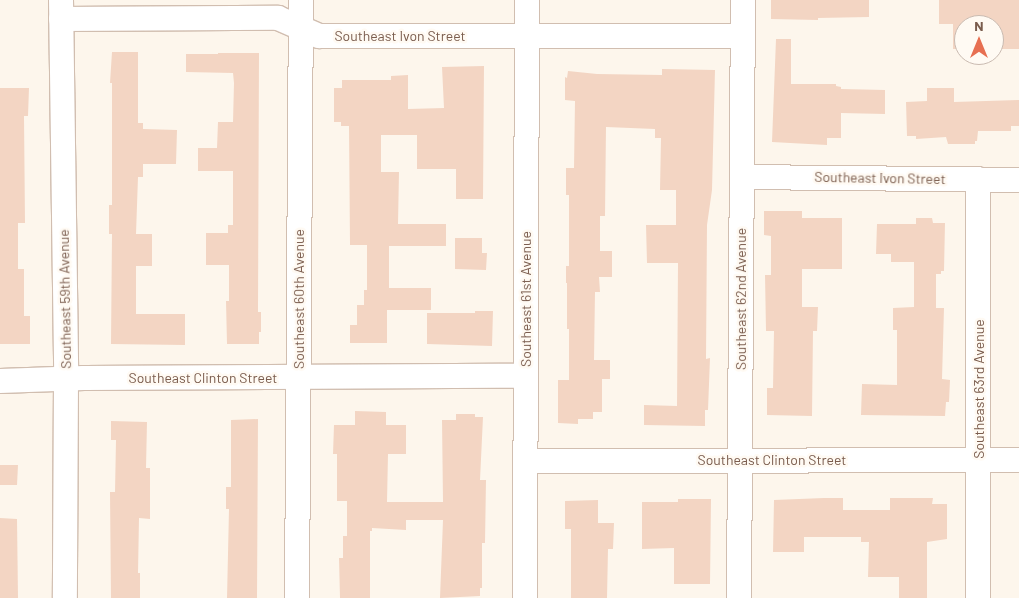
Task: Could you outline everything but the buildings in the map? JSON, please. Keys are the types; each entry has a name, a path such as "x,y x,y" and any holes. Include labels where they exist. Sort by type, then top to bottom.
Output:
{"street":[{"name":"Southeast 60th Avenue","path":"297,598 301,0"},
{"name":"Southeast 61st Avenue","path":"525,598 527,0"},
{"name":"Southeast 62nd Avenue","path":"739,598 743,0"},
{"name":"Southeast Ivon Street","path":"61,10 278,18 319,36 743,36"},
{"name":"Southeast 59th Avenue","path":"61,10 66,380 65,598"},
{"name":"Southeast Ivon Street","path":"742,177 1019,180"},
{"name":"Southeast 63rd Avenue","path":"978,179 980,459 978,598"},
{"name":"Southeast Clinton Street","path":"0,381 84,378 526,376"},
{"name":"Southeast Clinton Street","path":"526,461 1019,460"}]}
